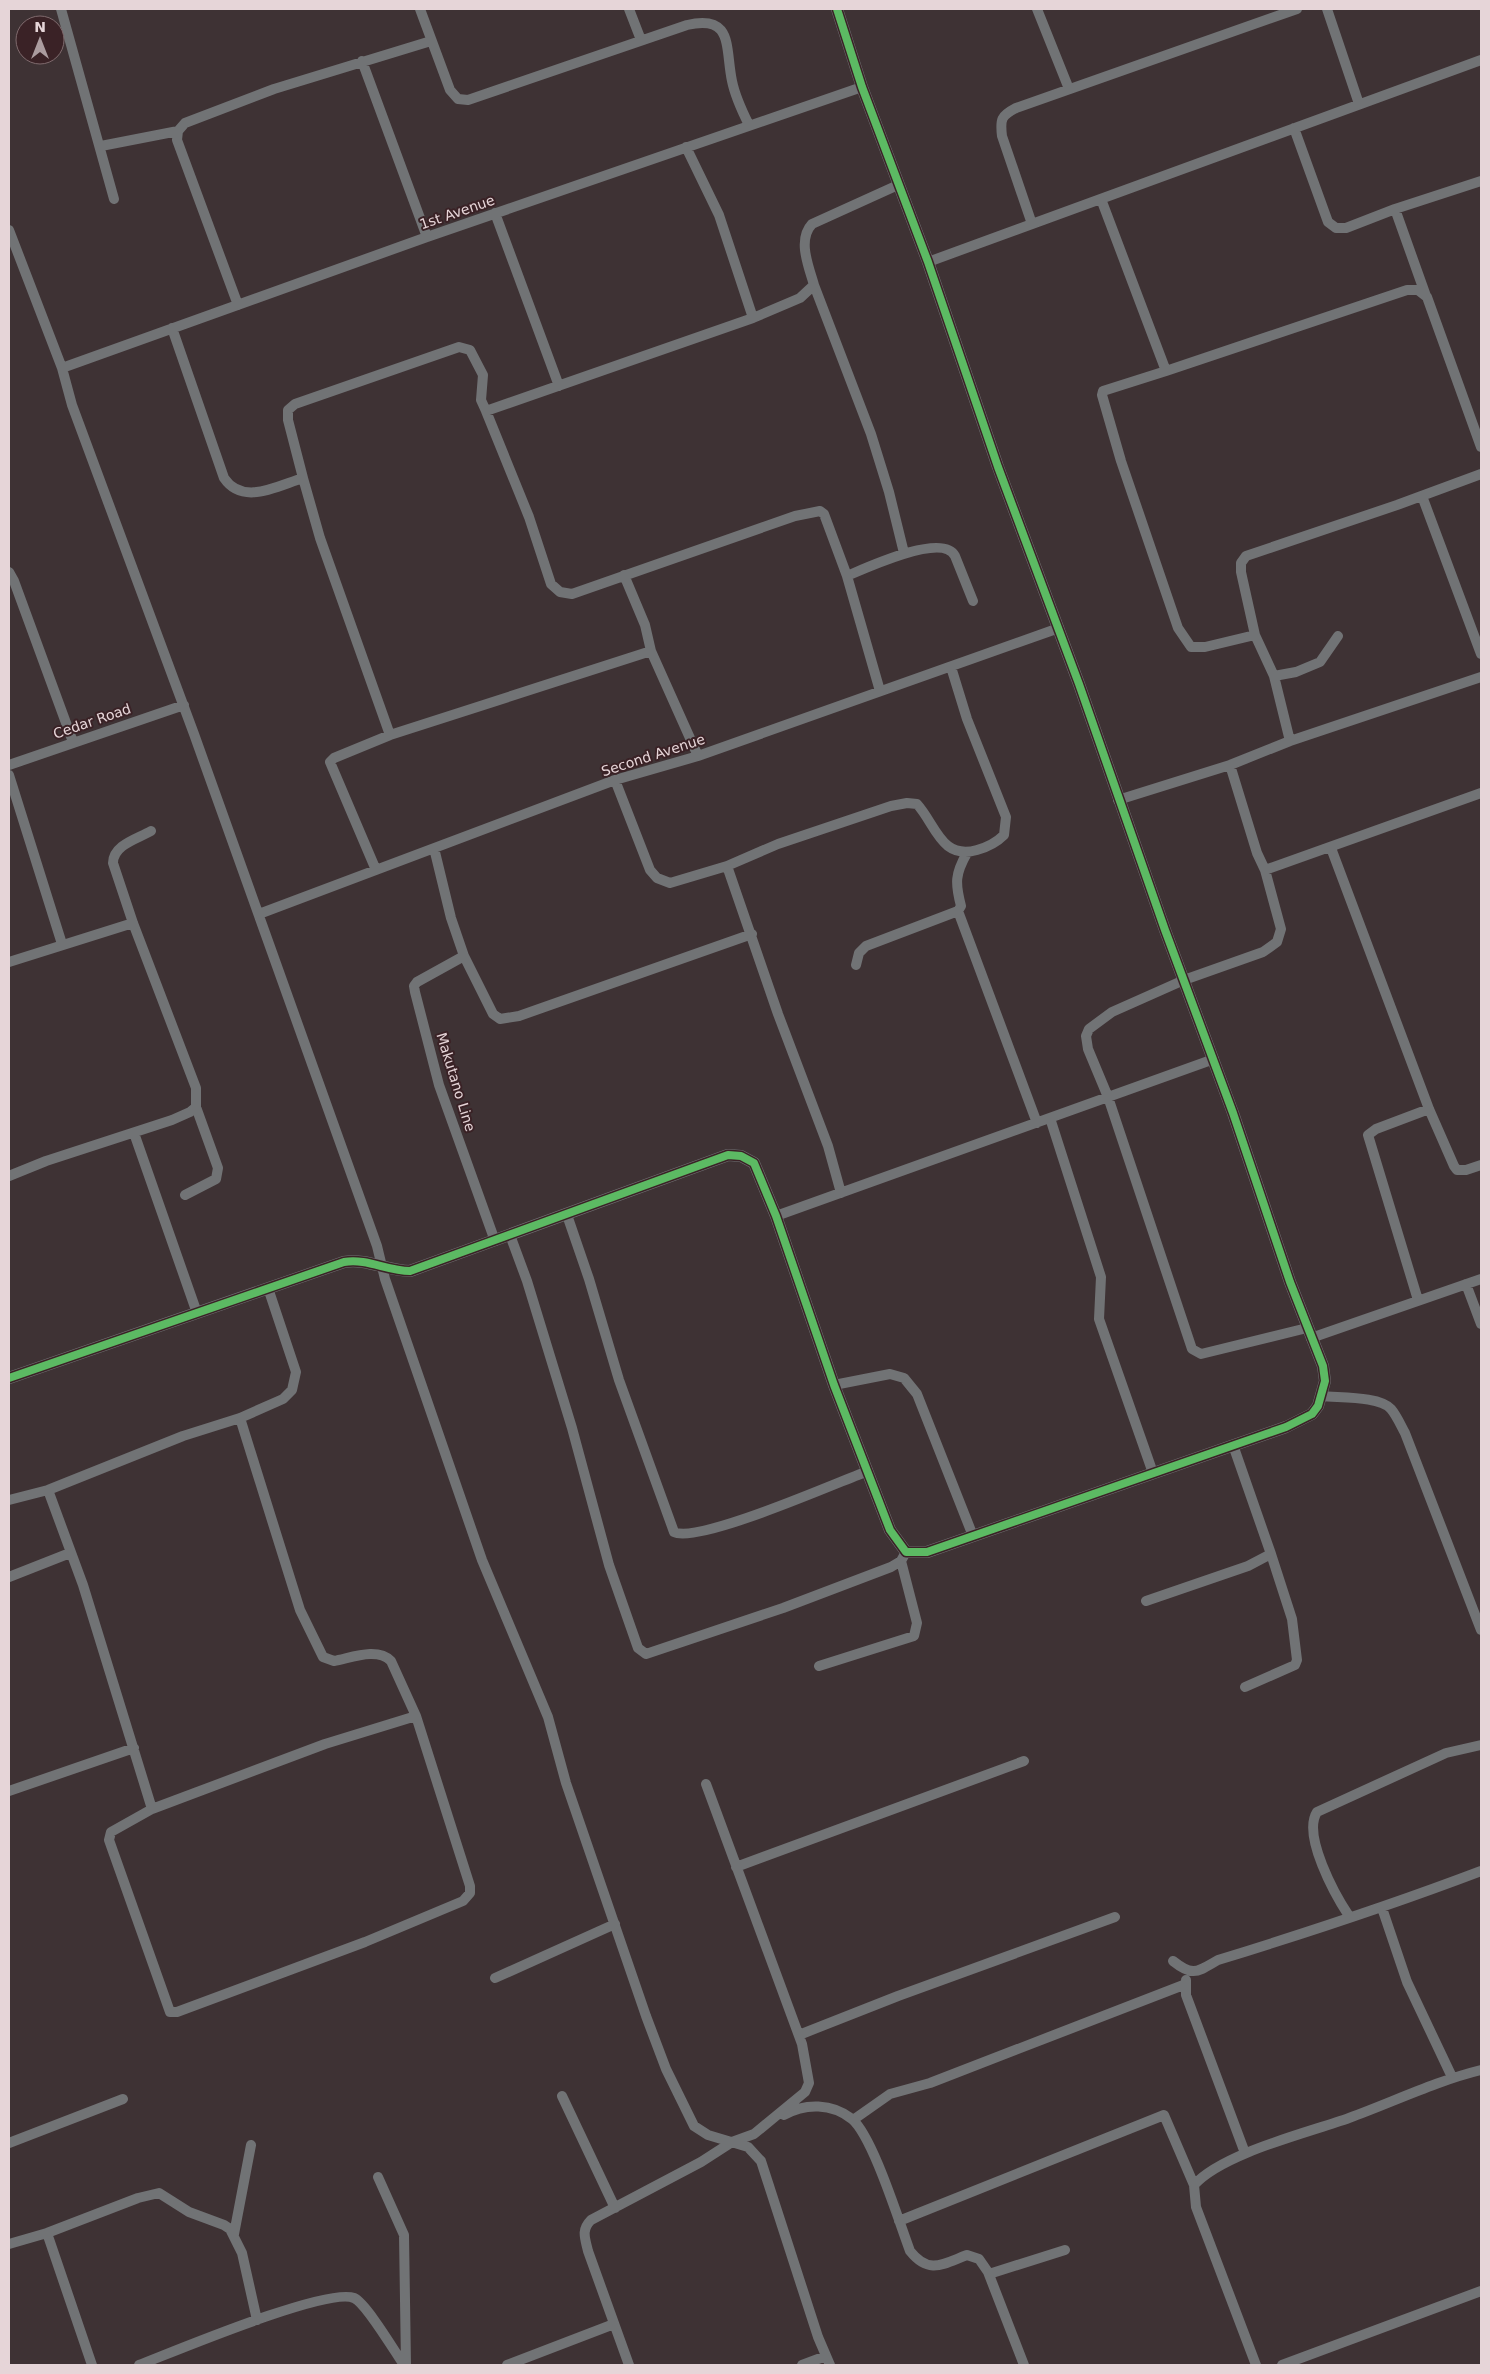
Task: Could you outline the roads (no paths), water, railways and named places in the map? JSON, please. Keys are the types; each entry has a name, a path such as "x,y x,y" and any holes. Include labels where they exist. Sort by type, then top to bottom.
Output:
{"street":[{"path":"61,9 114,199"},
{"path":"420,9 450,90 458,99 468,100 641,40 699,22 712,22 722,30 727,44 732,81 739,104 749,125"},
{"path":"630,9 641,40"},
{"path":"510,1235 527,1281 572,1428 609,1565 638,1648 646,1654 783,1608 891,1567 904,1556 927,1552 1286,1426 1312,1414 1322,1396 1325,1381 1323,1366 1309,1333 1214,1059 1118,800 1059,628 998,467 928,262 862,87 837,9"},
{"path":"1037,9 1069,89"},
{"path":"1032,224 1002,136 1000,124 1004,114 1069,89 1297,9"},
{"path":"1327,9 1360,104"},
{"path":"238,305 177,140 178,131 185,123 274,89 431,41"},
{"path":"928,262 1481,60"},
{"path":"362,61 427,237"},
{"name":"1st Avenue","path":"62,368 495,213 862,87"},
{"path":"1294,128 1328,222 1336,228 1346,228 1395,209 1481,181"},
{"path":"100,146 178,131"},
{"path":"686,147 719,215 753,318"},
{"path":"898,185 812,224 807,230 805,237 806,258 814,285 871,434 889,492 904,553"},
{"path":"1101,199 1166,371"},
{"path":"1395,209 1481,447"},
{"path":"495,213 559,386"},
{"path":"9,230 62,368 72,405 184,705 259,914 377,1246 382,1267 482,1560 548,1717 566,1783 616,1924 646,2016 685,2111 694,2126 708,2135 748,2147 761,2161 828,2361 802,2365"},
{"path":"486,410 753,318 800,298 814,285"},
{"path":"1254,635 1197,648 1191,647 1184,638 1178,628 1121,461 1102,394 1103,391 1407,290 1418,290 1427,297"},
{"path":"172,328 224,478 230,486 240,492 252,493 275,488 303,478"},
{"path":"390,735 320,538 288,420 288,410 295,404 459,347 470,350 483,375 481,400 529,517 551,584 560,592 572,594 815,511 824,514 847,576 880,691"},
{"path":"1290,741 1274,676 1254,635 1241,572 1242,563 1246,556 1481,474"},
{"path":"1422,496 1481,654"},
{"path":"847,576 904,553 940,547 952,550 973,601"},
{"path":"9,572 14,581 73,742"},
{"path":"624,575 645,625 651,652 698,756"},
{"name":"Second Avenue","path":"259,914 615,780 698,756 1059,628"},
{"path":"1274,676 1296,672 1320,662 1338,636"},
{"path":"376,870 330,762 334,758 390,735 651,652"},
{"path":"615,780 650,870 657,878 670,883 727,866 824,827 891,806 908,803 917,804 924,811 943,842 951,850 967,853 997,842 1004,835 1006,817 964,710 951,667"},
{"path":"1118,800 1230,765 1290,741 1481,677"},
{"name":"Cedar Road","path":"9,765 184,705"},
{"path":"1230,765 1257,853 1265,870 1280,929 1277,942 1263,952 1184,980 1112,1012 1089,1029 1086,1036 1088,1049 1108,1097 1194,1352 1201,1354 1309,1333 1481,1279"},
{"path":"9,775 62,944"},
{"path":"1265,870 1481,793"},
{"path":"151,832 117,849 113,856 113,863 133,923 196,1088 196,1107 218,1168 216,1179 185,1195"},
{"path":"434,848 447,902 464,956 493,1014 500,1019 519,1016 752,934"},
{"path":"1331,848 1429,1109 1454,1166 1457,1170 1466,1170 1481,1165"},
{"path":"856,965 859,953 866,946 958,911 961,906 957,890 958,869 967,853"},
{"path":"727,866 778,1014 828,1146 841,1193"},
{"path":"958,911 1037,1122"},
{"path":"9,962 133,923"},
{"name":"Makutano Line","path":"464,956 417,982 414,986 440,1085 495,1241"},
{"path":"776,1216 1214,1059"},
{"path":"9,1176 172,1120 190,1112 196,1107"},
{"path":"1418,1300 1368,1135 1376,1129 1429,1109"},
{"path":"1050,1118 1101,1277 1099,1318 1153,1473"},
{"path":"134,1133 197,1313"},
{"path":"9,1378 344,1262 361,1261 397,1271 410,1271 728,1155 741,1156 754,1163 776,1216 834,1385 890,1530 904,1556 917,1623 914,1636 819,1666"},
{"path":"567,1215 589,1279 619,1380 674,1532 684,1535 734,1522 868,1471"},
{"path":"1466,1284 1481,1324"},
{"path":"9,1500 48,1490 182,1436 240,1418 283,1399 295,1384 296,1372 268,1288"},
{"path":"834,1385 890,1374 904,1378 917,1394 973,1536"},
{"path":"1322,1396 1364,1399 1378,1402 1391,1408 1405,1434 1481,1630"},
{"path":"240,1418 300,1610 324,1657 334,1661 377,1653 386,1656 391,1661 416,1716 470,1886 470,1893 463,1901 365,1942 177,2012 170,2012 109,1840 111,1832 152,1809 325,1744 416,1716"},
{"path":"1233,1445 1292,1619 1297,1660 1295,1665 1245,1687"},
{"path":"48,1490 83,1585 152,1809"},
{"path":"9,1577 70,1553"},
{"path":"1146,1600 1248,1566 1271,1554"},
{"path":"1349,1916 1338,1900 1314,1839 1312,1826 1317,1812 1446,1754 1481,1745"},
{"path":"9,1792 134,1748"},
{"path":"736,1867 1024,1761"},
{"path":"706,1784 799,2036 809,2083 805,2092 770,2123"},
{"path":"1173,1961 1187,1971 1201,1970 1218,1960 1349,1916 1382,1908 1481,1871"},
{"path":"1382,1908 1407,1982 1452,2077"},
{"path":"799,2036 898,1996 1115,1917"},
{"path":"495,1978 616,1924"},
{"path":"1187,1971 1186,1995 1245,2153"},
{"path":"853,2120 890,2094 930,2083 1186,1984"},
{"path":"1194,2185 1200,2178 1245,2153 1340,2121 1452,2077 1481,2070"},
{"path":"562,2096 615,2208"},
{"path":"9,2143 123,2100"},
{"path":"629,2365 588,2251 584,2235 585,2227 592,2220 701,2162 732,2142 754,2134 791,2111 805,2107 822,2107 838,2110 853,2120 866,2138 910,2251 919,2262 936,2266 967,2255 979,2260 989,2274 1024,2365"},
{"path":"899,2221 1164,2115 1194,2185 1196,2208 1256,2365"},
{"path":"234,2234 251,2145"},
{"path":"378,2177 404,2235 405,2365"},
{"path":"9,2244 47,2233 138,2198 158,2193 189,2212 224,2224 234,2234 242,2253 257,2320"},
{"path":"47,2233 92,2365"},
{"path":"989,2274 1065,2250"},
{"path":"1282,2365 1481,2291"},
{"path":"139,2365 257,2320 344,2296 360,2302 405,2365"},
{"path":"507,2365 614,2324"}]}
